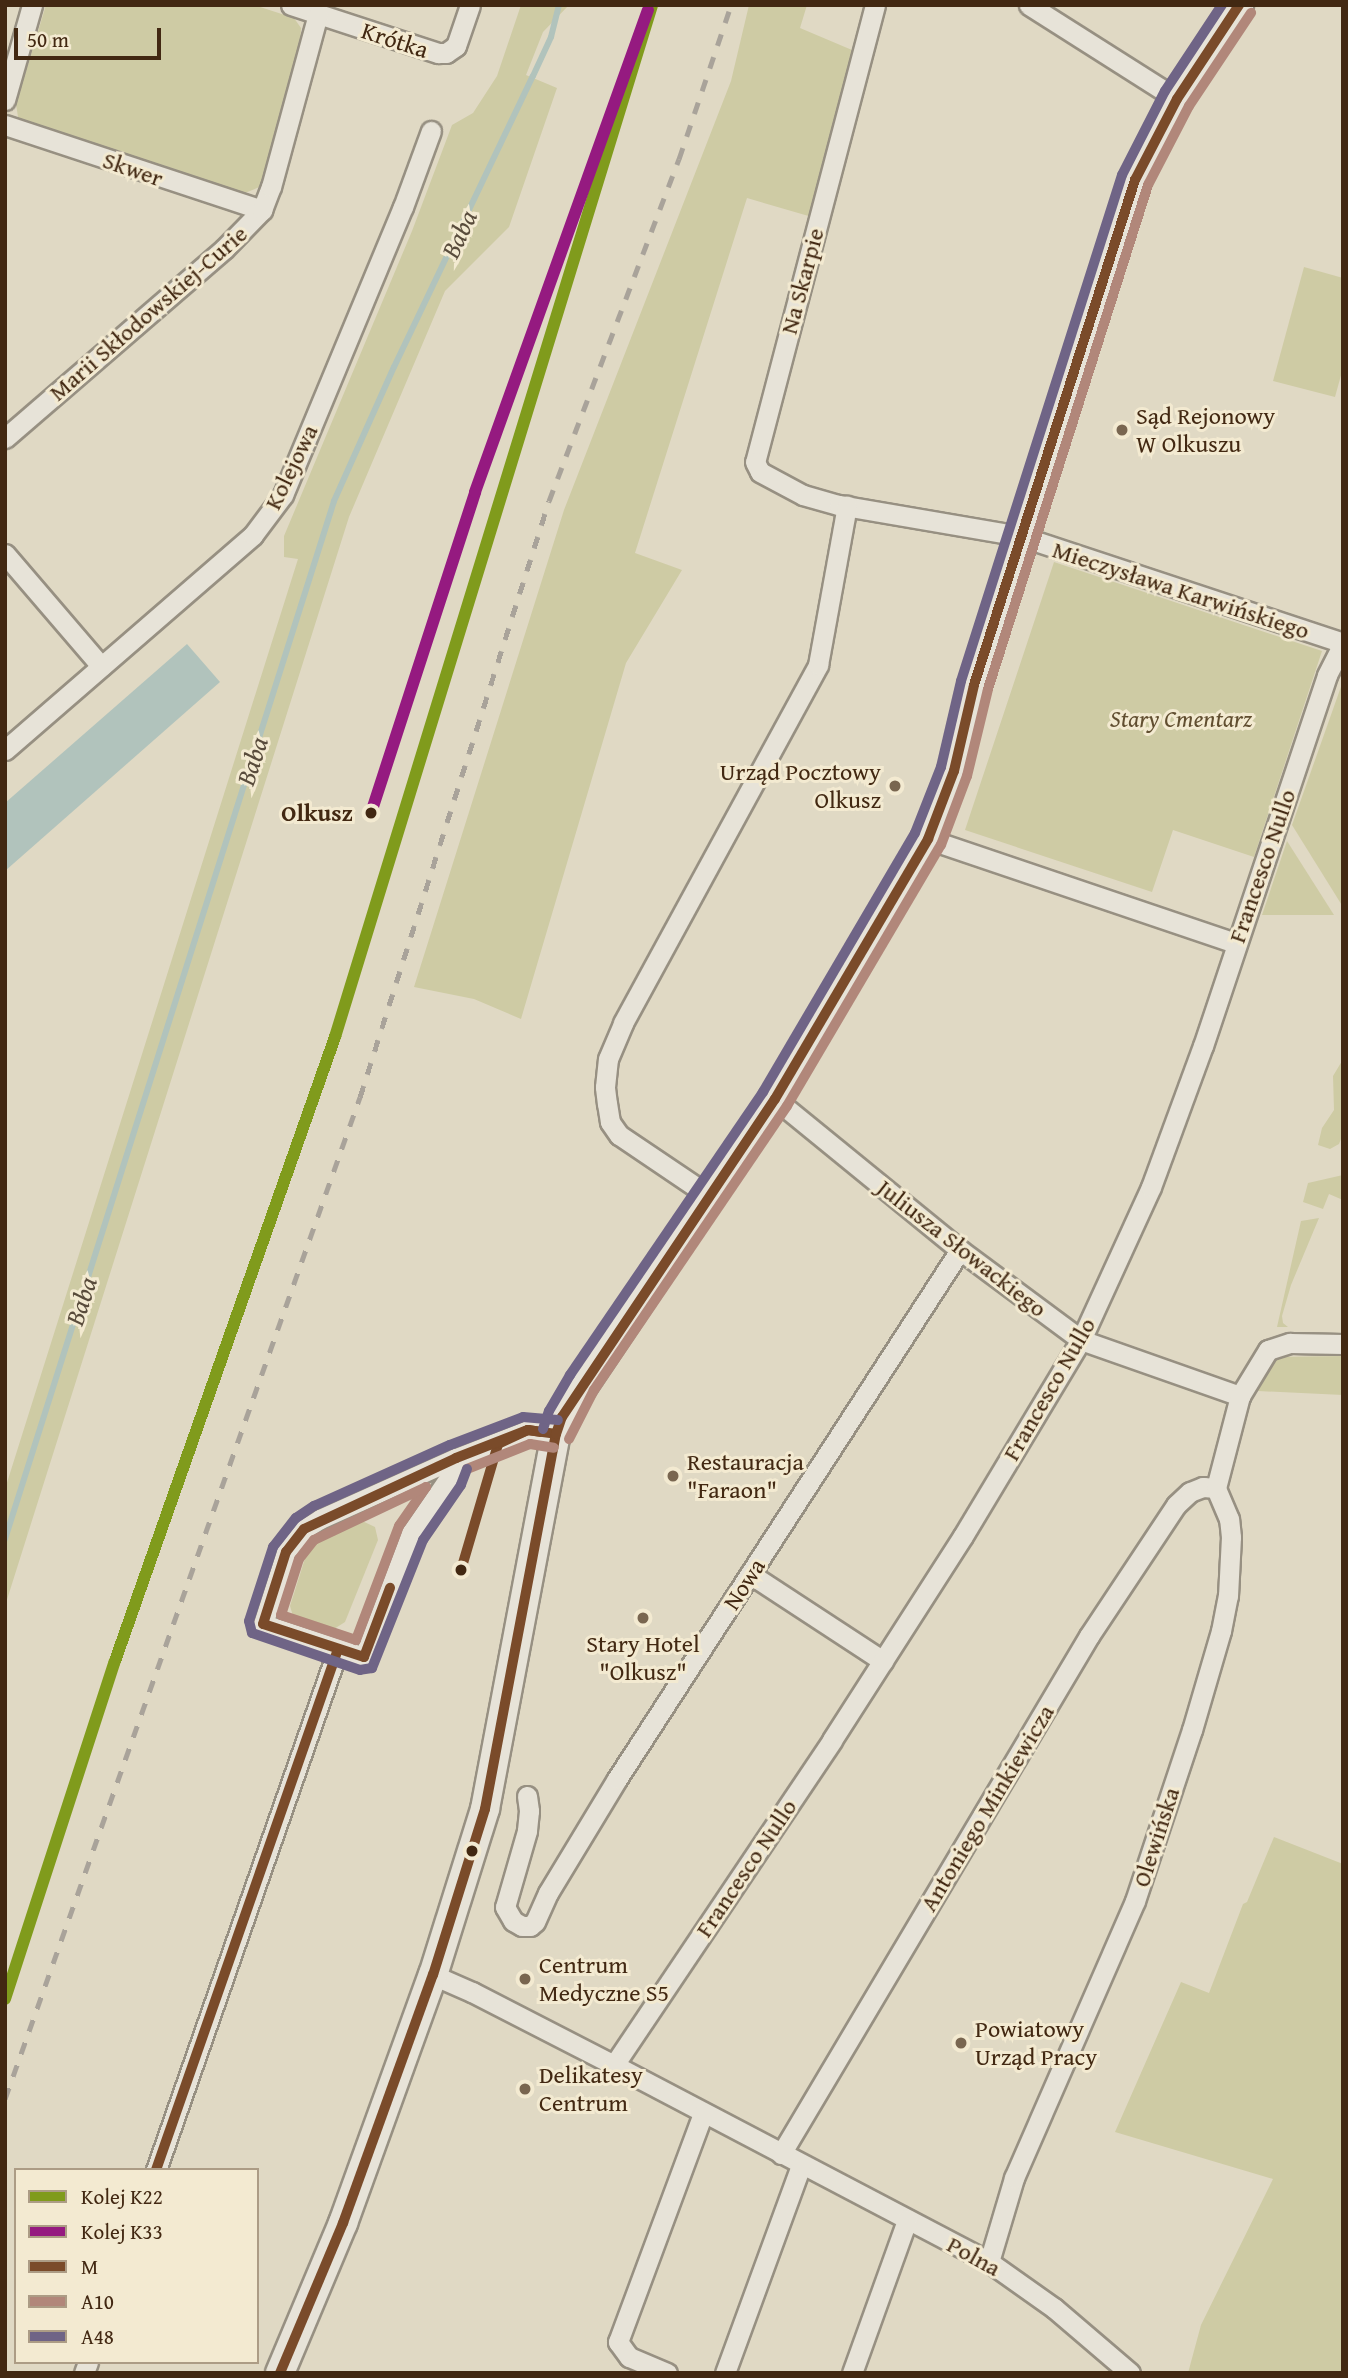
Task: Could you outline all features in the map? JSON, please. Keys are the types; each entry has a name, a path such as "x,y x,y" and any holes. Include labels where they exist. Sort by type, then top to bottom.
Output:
{"street":[{"path":"5,100 32,5"},
{"name":"Krótka","path":"291,5 397,42 446,53 460,40 470,5"},
{"name":"Na Skarpie","path":"843,506 803,495 768,479 755,461 875,5"},
{"path":"1029,5 1177,99"},
{"path":"280,2373 343,2222 433,1976 485,1809 556,1434 562,1417 582,1383 775,1099 928,839 954,771 974,685 1135,180 1177,99 1238,5"},
{"name":"Marii Skłodowskiej-Curie","path":"5,438 232,242 262,210 271,187 318,14"},
{"name":"Skwer","path":"5,125 262,210"},
{"name":"Kolejowa","path":"5,750 253,535 282,495 398,220 431,131"},
{"path":"708,1195 620,1135 610,1122 604,1087 608,1059 623,1023 818,664 843,506"},
{"name":"Mieczysława Karwińskiego","path":"843,506 1020,536 1343,643"},
{"path":"5,554 101,666"},
{"name":"Francesco Nullo","path":"614,2065 883,1661 963,1536 1081,1340 1151,1187 1203,1046 1327,675 1343,643"},
{"path":"928,839 1236,943"},
{"name":"Juliusza Słowackiego","path":"775,1099 960,1250 1081,1340 1240,1396"},
{"name":"Nowa","path":"527,1796 527,1831 505,1907 513,1921 522,1926 530,1926 535,1922 548,1893 617,1779 960,1250"},
{"path":"1216,1488 1240,1396 1268,1350 1290,1343 1343,1344"},
{"path":"456,1458 449,1478 411,1533 364,1657 263,1624 286,1552 304,1529 320,1519 456,1458 528,1430 556,1434"},
{"name":"Antoniego Minkiewicza","path":"781,2154 1089,1636 1176,1505 1189,1492 1203,1487 1216,1488"},
{"name":"Olewińska","path":"989,2262 1014,2178 1135,1901 1192,1730 1228,1596 1229,1519 1216,1488"},
{"path":"750,1574 883,1661"},
{"path":"157,2168 338,1649"},
{"name":"Polna","path":"433,1976 472,1992 614,2065 989,2262 1054,2308 1130,2373"},
{"path":"667,2373 629,2357 618,2342 703,2113"},
{"path":"724,2373 801,2165"},
{"path":"852,2373 906,2220"}],"green space":[{"path":"46,5 254,5 294,18 301,28 300,48 262,186 245,193 31,125 18,117 16,104"},
{"path":"521,5 569,5 543,32 526,75 557,88 509,227 445,291 349,517 5,1606 5,1489 298,559 284,557 284,536 412,231 452,125 473,113 497,76"},
{"path":"749,5 807,5 800,28 852,50 812,217 747,198 635,553 682,570 626,663 521,1019 474,999 414,987 564,510 731,81"},
{"path":"1304,267 1343,278 1343,368 1335,397 1273,381"},
{"name":"Stary Cmentarz","path":"1054,562 1322,651 1254,857 1173,830 1152,892 965,830"},
{"path":"1343,681 1343,907 1292,825"},
{"path":"1287,841 1334,915 1262,915"},
{"path":"1342,1061 1343,1134 1339,1144 1330,1149 1318,1145 1322,1128 1334,1110 1333,1076"},
{"path":"1343,1175 1343,1200 1329,1194 1323,1209 1303,1202 1308,1183"},
{"path":"1319,1218 1291,1285 1282,1316 1283,1323 1288,1327 1277,1327 1301,1221"},
{"path":"1343,1356 1343,1395 1258,1391 1272,1357"},
{"path":"358,1519 375,1527 378,1540 345,1622 334,1629 293,1616 290,1606 308,1549 324,1529 346,1520"},
{"path":"1274,1837 1343,1864 1343,2373 1188,2373 1201,2325 1273,2179 1115,2132 1181,1982 1209,1993 1243,1904 1247,1902"}],"shaded area":[{"path":"187,644 220,682 5,871 5,803"}],"waterway":[{"name":"Baba","path":"5,1539 334,501 394,367 551,37 559,5"}],"railway":[{"path":"5,2099 360,1097 549,501 679,159 731,5"}],"rail line":[{"name":"K22","path":"5,1999 115,1661 335,1037 652,5"},
{"name":"K33","path":"371,813 475,492 648,10"}],"transit line":[{"name":"A48","path":"543,1429 549,1411 570,1375 763,1092 915,833 941,767 961,681 1122,175 1165,91 1222,5"},
{"name":"M","path":"280,2373 343,2223 433,1975 485,1809 556,1434 562,1417 775,1099 928,839 954,771 974,685 1135,180 1177,99 1239,5"},
{"name":"A10","path":"569,1439 594,1390 787,1106 941,845 967,776 988,689 1148,185 1189,106 1251,13"},
{"name":"A48","path":"467,1469 461,1485 423,1540 372,1668 360,1670 252,1633 249,1621 273,1547 296,1518 314,1506 450,1445 523,1417 558,1420"},
{"name":"M","path":"461,1570 498,1444 528,1430 540,1432"},
{"name":"M","path":"364,1657 263,1624 286,1552 304,1529 456,1458 528,1430 556,1434"},
{"name":"A10","path":"467,1469 530,1444 554,1448"},
{"name":"A10","path":"426,1487 399,1526 356,1640 281,1615 299,1559 314,1540 426,1487"},
{"name":"M","path":"364,1657 390,1588"},
{"name":"M","path":"157,2168 338,1649"}],"place":[{"name":"Sąd Rejonowy W Olkuszu","path":"1122,430"},
{"name":"Urząd Pocztowy Olkusz","path":"895,786"},
{"name":"Olkusz","path":"371,813"},
{"name":"Restauracja \"Faraon\"","path":"673,1476"},
{"name":"Stary Hotel \"Olkusz\"","path":"643,1618"},
{"name":"Centrum Medyczne S5","path":"525,1979"},
{"name":"Powiatowy Urząd Pracy","path":"961,2043"},
{"name":"Delikatesy Centrum","path":"525,2089"}]}
